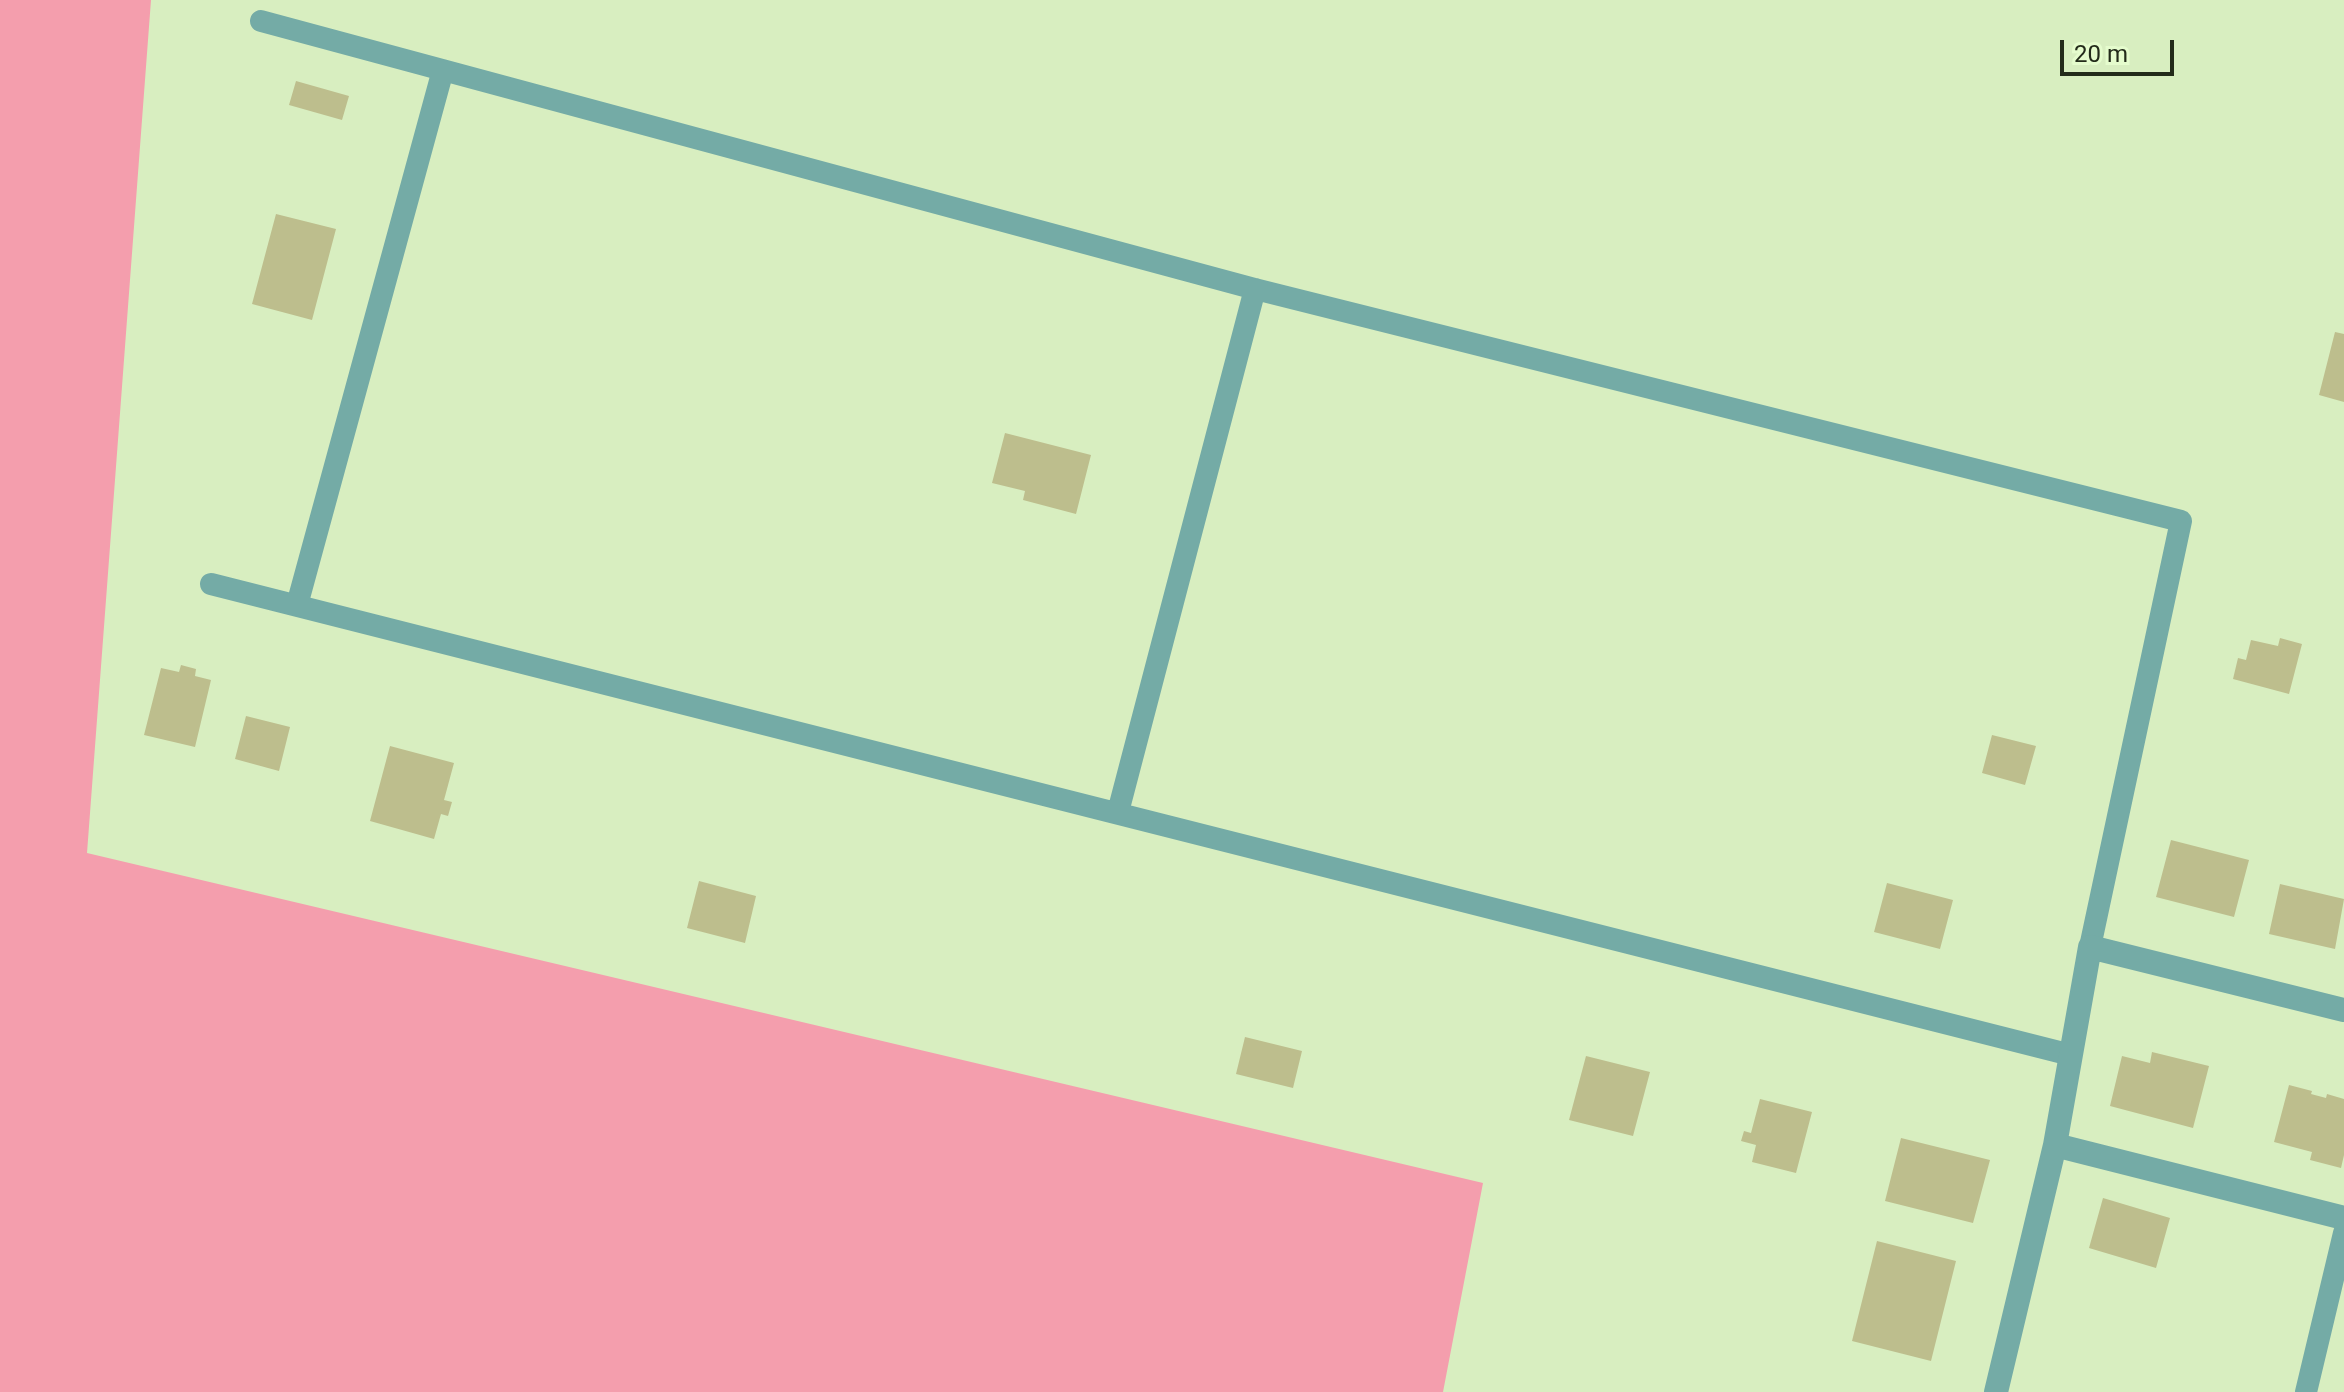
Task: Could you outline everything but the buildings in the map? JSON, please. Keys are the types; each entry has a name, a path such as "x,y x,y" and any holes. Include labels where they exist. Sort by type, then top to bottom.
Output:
{"street":[{"path":"1996,1392 2055,1145 2090,947 2344,1010"},
{"path":"2055,1145 2344,1218"}],"lane":[{"path":"261,21 1255,289 2181,521 2090,947"},
{"path":"297,605 443,70"},
{"path":"1118,812 1255,289"},
{"path":"211,584 2071,1055"},
{"path":"2306,1392 2344,1233"}],"shaded area":[{"path":"0,0 151,0 87,853 1483,1183 1443,1392 0,1392"}]}
